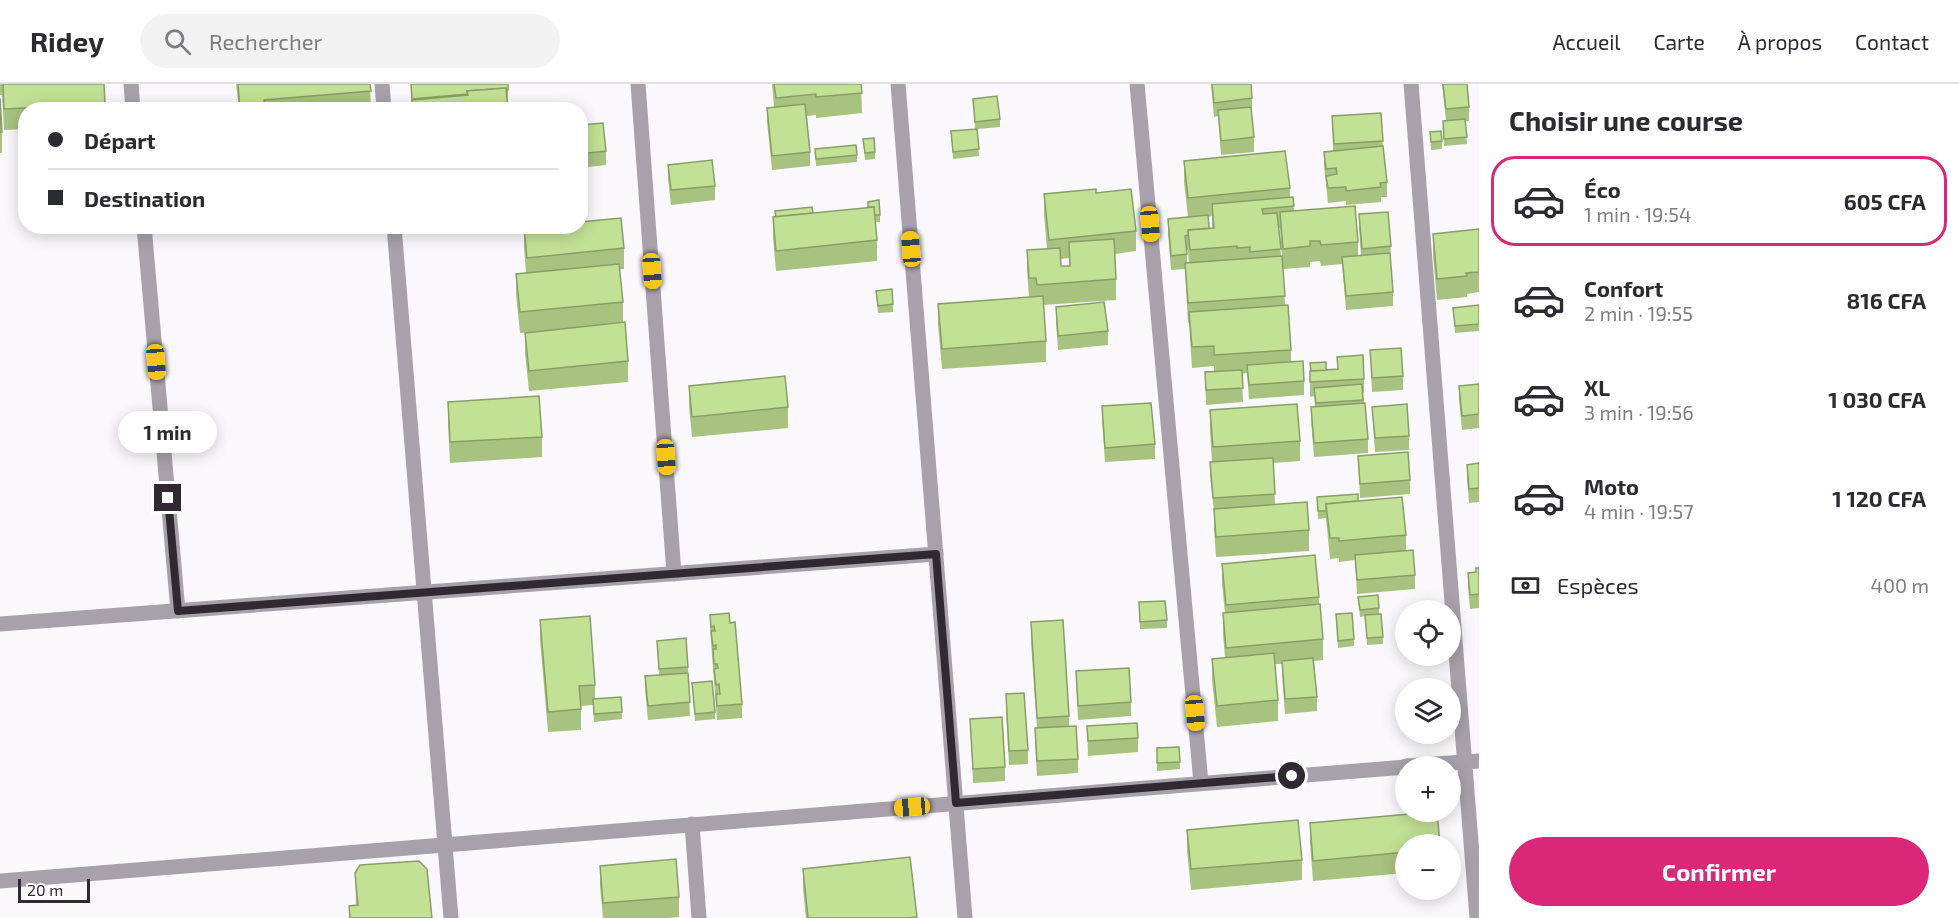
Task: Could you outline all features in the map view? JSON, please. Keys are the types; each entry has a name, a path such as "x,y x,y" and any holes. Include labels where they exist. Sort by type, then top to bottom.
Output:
{"street":[{"path":"131,84 132,102"},
{"path":"382,84 383,102"},
{"path":"638,84 674,574"},
{"path":"898,84 965,918"},
{"path":"1137,84 1201,783"},
{"path":"1412,84 1472,761 1477,918"},
{"path":"145,234 178,611"},
{"path":"395,234 452,918"},
{"path":"0,624 936,554"},
{"path":"0,881 1395,767"},
{"path":"692,824 699,918"}],"building":[{"path":"3,84 104,84 105,102 18,102 18,108 4,109"},
{"path":"238,84 370,84 371,91 264,100 264,102 239,102"},
{"path":"411,84 508,84 508,90 506,88 467,91 468,94 412,99"},
{"path":"774,84 861,84 862,93 776,98"},
{"path":"1212,84 1251,84 1252,98 1214,103"},
{"path":"1443,84 1467,84 1469,107 1446,109"},
{"path":"506,88 507,102 412,102 412,100 468,95 467,91"},
{"path":"997,96 1000,119 975,122 973,99"},
{"path":"0,98 2,132 0,132"},
{"path":"805,104 810,152 772,156 767,108"},
{"path":"1251,107 1254,137 1221,141 1218,110"},
{"path":"1381,113 1383,141 1334,144 1332,116"},
{"path":"1465,119 1467,137 1444,139 1443,121"},
{"path":"603,123 606,151 588,153 588,124"},
{"path":"977,129 979,149 953,152 951,131"},
{"path":"1441,131 1442,141 1431,142 1430,132"},
{"path":"874,138 875,152 865,153 863,139"},
{"path":"856,145 857,155 816,159 815,149"},
{"path":"1383,146 1387,182 1380,183 1381,187 1346,191 1346,187 1328,188 1326,176 1337,174 1336,168 1326,169 1324,152"},
{"path":"1285,151 1290,188 1188,198 1184,161"},
{"path":"712,160 715,186 671,190 668,165"},
{"path":"1096,189 1096,193 1131,189 1136,231 1049,240 1044,194"},
{"path":"1293,197 1294,206 1262,209 1263,214 1277,213 1281,249 1250,252 1250,247 1237,248 1237,246 1190,250 1188,230 1214,228 1212,204"},
{"path":"879,200 880,215 874,215 874,207 868,207 868,202"},
{"path":"1355,206 1358,242 1321,245 1320,241 1310,241 1310,246 1283,249 1280,212"},
{"path":"812,207 813,213 776,217 775,211"},
{"path":"874,207 877,240 776,251 773,217"},
{"path":"1388,212 1391,246 1362,249 1359,214"},
{"path":"1208,215 1209,228 1188,230 1188,235 1185,236 1187,254 1171,256 1168,219"},
{"path":"621,218 624,248 527,258 525,234 588,234 588,221"},
{"path":"1479,229 1479,272 1466,273 1467,276 1437,279 1433,234"},
{"path":"1114,239 1116,279 1037,285 1036,278 1029,278 1027,250 1060,248 1061,266 1070,266 1069,242"},
{"path":"1390,253 1393,292 1346,296 1342,257"},
{"path":"1282,256 1285,296 1188,303 1185,263"},
{"path":"619,264 623,302 520,312 516,274"},
{"path":"892,289 893,304 878,306 876,291"},
{"path":"1043,296 1046,341 942,349 938,304"},
{"path":"1104,302 1108,331 1058,336 1056,307"},
{"path":"1288,305 1291,350 1214,355 1214,346 1192,347 1189,312"},
{"path":"1479,305 1479,324 1455,326 1453,308"},
{"path":"625,322 628,361 529,371 525,333"},
{"path":"1401,348 1403,376 1372,378 1370,350"},
{"path":"1363,355 1364,379 1310,382 1310,371 1338,369 1337,357"},
{"path":"1303,361 1304,381 1249,385 1247,365"},
{"path":"1326,362 1326,370 1311,371 1310,363"},
{"path":"1242,370 1243,388 1206,390 1205,372"},
{"path":"785,376 788,407 692,417 689,386"},
{"path":"1362,384 1363,400 1316,403 1314,388"},
{"path":"1479,384 1479,414 1462,416 1459,386"},
{"path":"539,396 542,437 450,442 448,402"},
{"path":"1151,403 1155,444 1105,448 1102,406"},
{"path":"1365,403 1368,439 1314,443 1311,407"},
{"path":"1297,404 1300,441 1213,447 1210,410"},
{"path":"1407,404 1409,436 1375,438 1372,407"},
{"path":"1408,452 1410,480 1360,484 1358,456"},
{"path":"1273,458 1275,494 1213,498 1210,462"},
{"path":"1479,463 1479,488 1469,489 1467,465"},
{"path":"1358,494 1358,501 1326,504 1326,511 1318,511 1317,497"},
{"path":"1402,497 1406,535 1339,541 1339,538 1330,538 1326,504"},
{"path":"1307,502 1309,530 1216,537 1214,509"},
{"path":"1413,550 1415,575 1357,580 1355,555"},
{"path":"1315,555 1319,597 1226,605 1222,564"},
{"path":"1476,568 1479,568 1479,594 1470,595 1468,573 1476,572"},
{"path":"1378,595 1379,608 1360,610 1358,597"},
{"path":"1165,601 1167,620 1140,622 1139,602"},
{"path":"1320,604 1323,639 1226,648 1223,613"},
{"path":"729,613 730,623 735,622 742,704 717,706 716,694 720,694 714,669 718,668 717,664 714,664 713,649 716,649 716,645 713,646 711,631 715,631 714,626 711,627 710,615"},
{"path":"1352,613 1354,639 1338,641 1336,614"},
{"path":"1381,614 1383,637 1367,638 1365,615"},
{"path":"590,616 595,685 579,686 581,709 548,712 540,620"},
{"path":"1063,620 1069,716 1037,718 1031,622"},
{"path":"686,638 688,667 659,669 657,641"},
{"path":"1274,653 1278,700 1217,706 1212,659"},
{"path":"1313,658 1317,697 1285,699 1282,661"},
{"path":"1129,668 1131,702 1078,706 1076,671"},
{"path":"688,673 690,702 648,706 645,676"},
{"path":"712,681 715,712 695,714 692,683"},
{"path":"1024,693 1028,750 1009,751 1006,694"},
{"path":"621,697 622,712 594,714 593,699"},
{"path":"1002,717 1005,767 973,769 970,719"},
{"path":"1137,723 1138,738 1088,741 1087,726"},
{"path":"1076,726 1078,759 1037,761 1035,728"},
{"path":"1179,747 1180,762 1157,763 1157,748"},
{"path":"1395,816 1395,822 1438,822 1439,834 1395,834 1395,853 1313,861 1310,823"},
{"path":"1298,820 1302,860 1191,869 1187,830"},
{"path":"910,857 917,917 808,918 803,869"},
{"path":"676,859 679,897 603,903 600,866"},
{"path":"419,861 427,869 432,918 350,918 349,906 358,905 355,873 360,865"}],"route":[{"path":"168,498 178,611 936,554 956,803 1292,776"}]}
